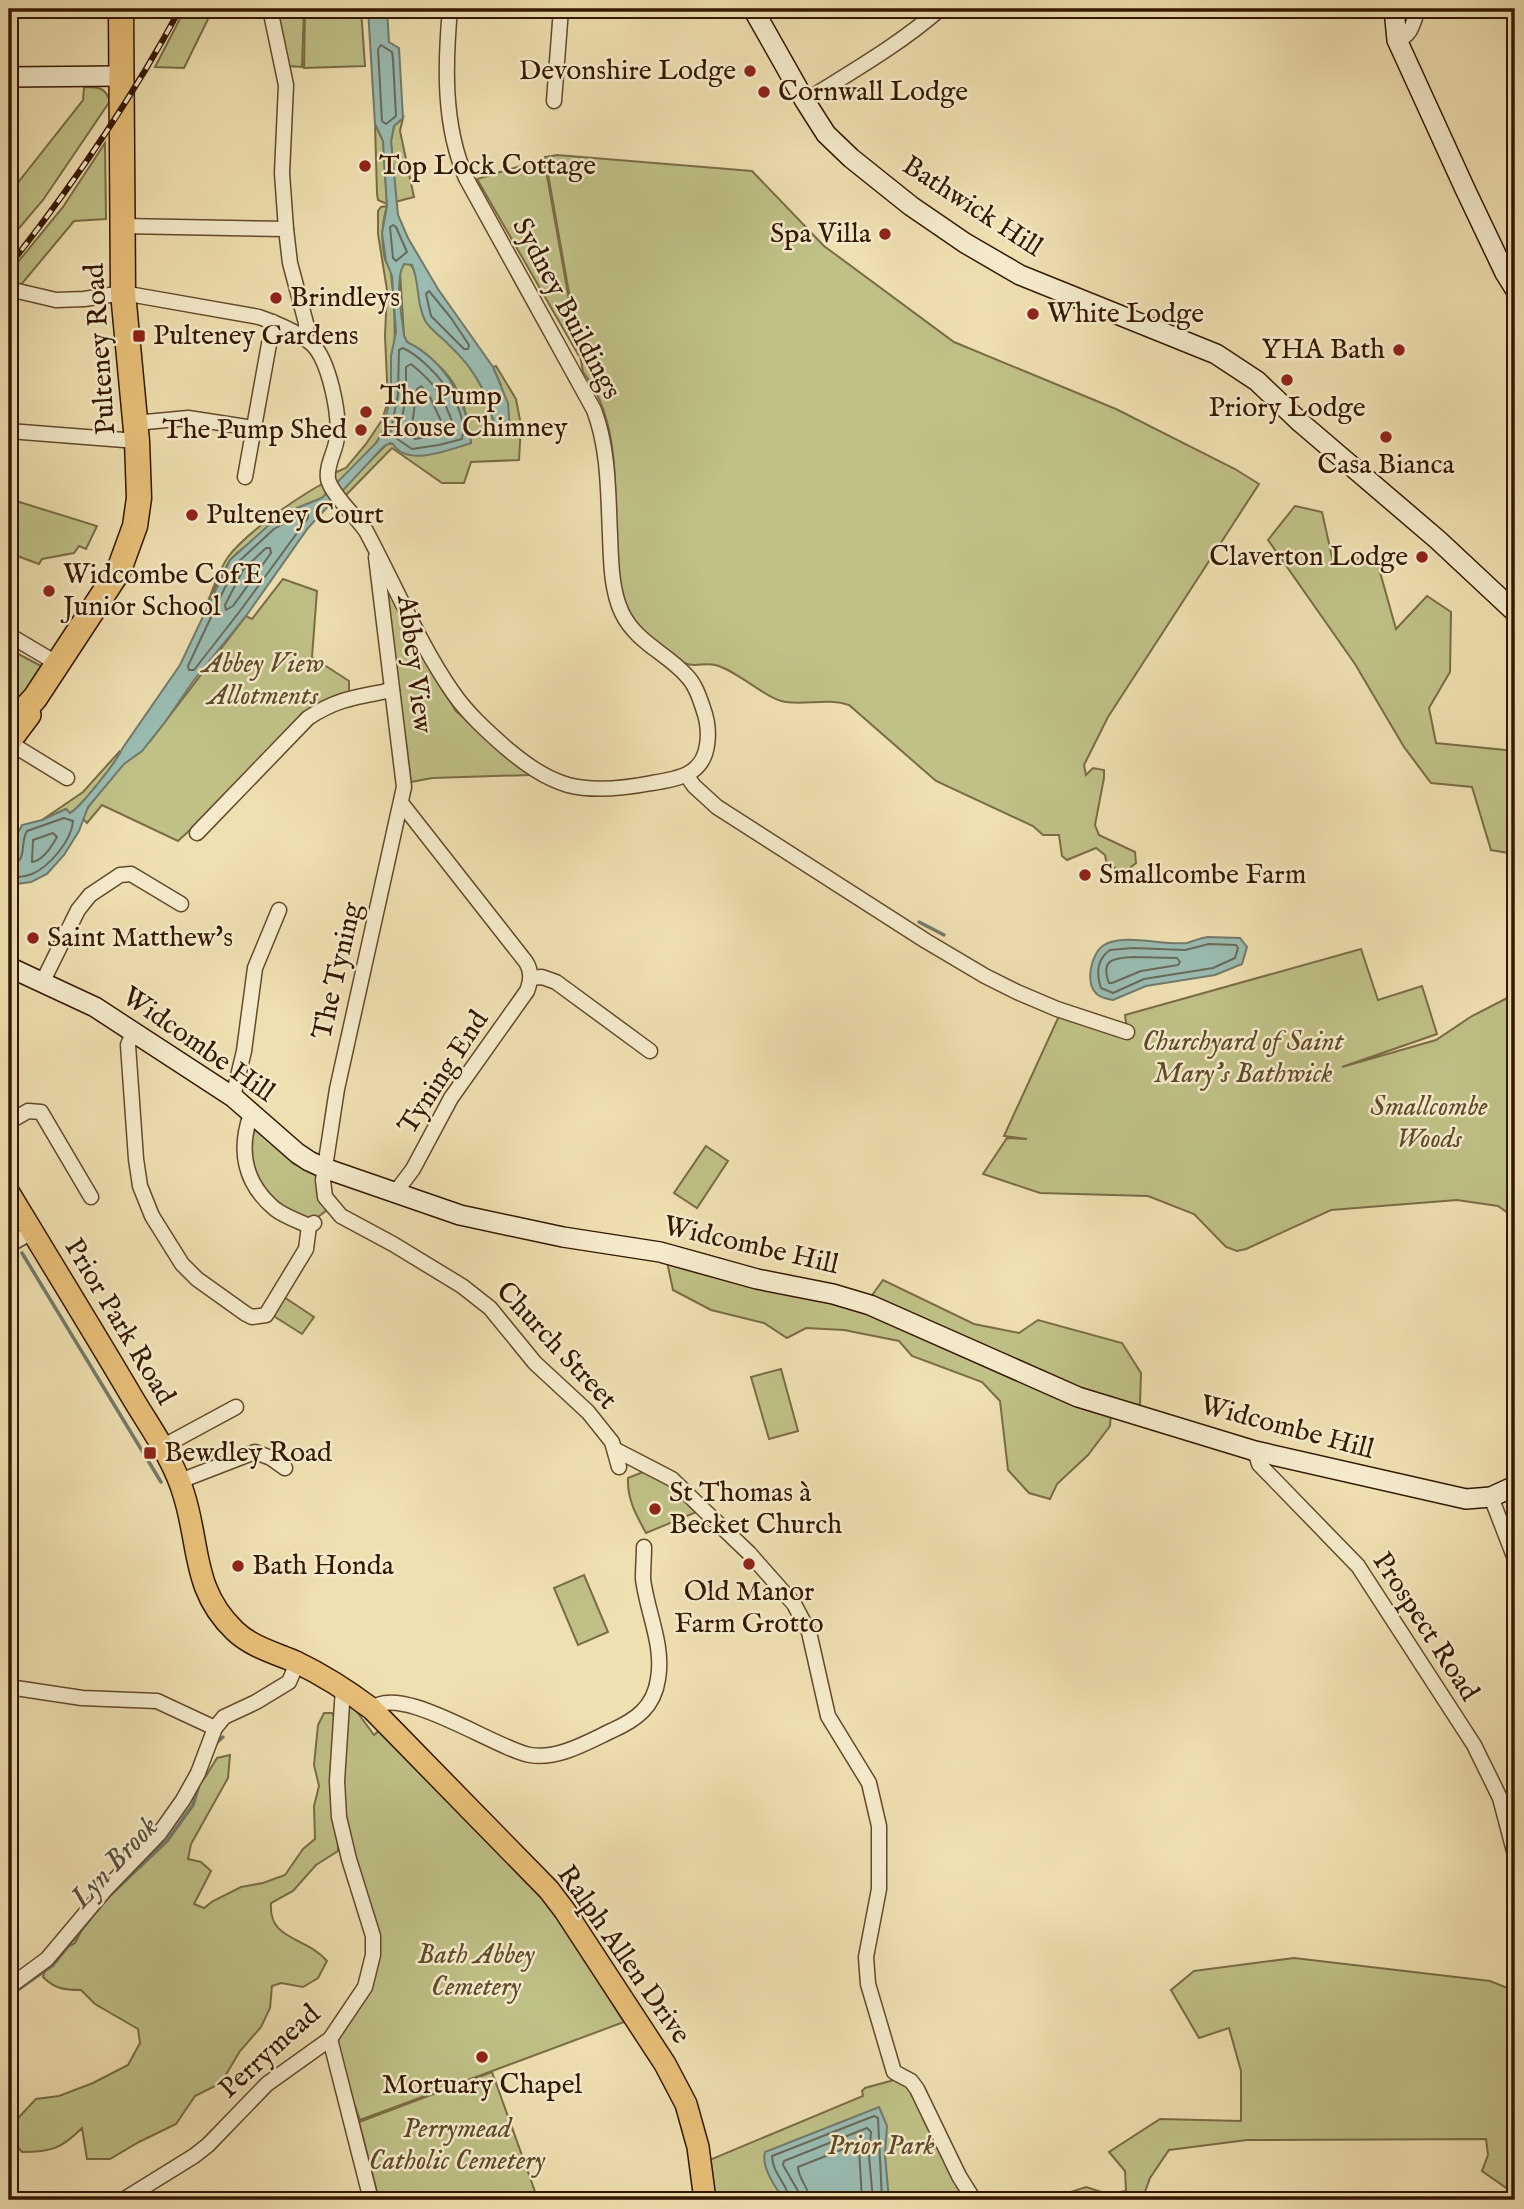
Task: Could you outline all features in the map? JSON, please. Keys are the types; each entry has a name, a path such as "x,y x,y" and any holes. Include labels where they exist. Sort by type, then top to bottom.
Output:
{"highway":[{"name":"Pulteney Road","path":"9,737 120,570 135,526 139,498 136,432 123,293 121,9"}],"main road":[{"name":"Prior Park Road","path":"9,1193 180,1481 202,1584 216,1609 248,1642 298,1663 344,1688"},
{"name":"Ralph Allen Drive","path":"344,1688 372,1709 549,1890 565,1911 665,2064 686,2104 698,2147 705,2200"}],"street":[{"path":"270,9 285,70 282,188 290,263 306,323 306,332 302,338"},
{"name":"Sydney Buildings","path":"450,9 447,70 450,127 456,154 466,177 594,410 605,451 613,575 622,613 633,630 687,676 698,693 705,714 707,746 696,770 687,776"},
{"path":"554,101 561,9"},
{"name":"Bathwick Hill","path":"753,9 826,134 911,206 965,243 1020,275 1185,340 1241,369 1438,540 1515,612"},
{"path":"805,101 870,60 940,9"},
{"path":"1394,9 1397,40 1465,190 1515,289"},
{"path":"1397,40 1406,38 1418,9"},
{"path":"9,77 121,76"},
{"path":"124,226 286,229"},
{"path":"9,289 56,300 123,293 259,317 302,338 312,345 323,363 337,412 337,435 328,468 329,483 340,500 353,512 375,548 454,695 478,722 521,760 553,779 587,788 647,784 687,776 717,807 985,976 1057,1009 1127,1031"},
{"path":"245,477 272,322"},
{"path":"9,431 136,432 188,418 254,428"},
{"name":"Abbey View","path":"375,548 404,787"},
{"path":"9,635 58,664"},
{"path":"197,833 308,718 328,705 350,697 392,690"},
{"path":"9,737 18,748 67,778"},
{"name":"The Tyning","path":"324,1168 337,1089 404,787"},
{"path":"402,804 526,962 531,978 542,977 556,982 650,1051"},
{"path":"43,982 78,910 90,895 120,875 131,874 181,904"},
{"path":"233,1097 244,1051 255,968 279,911"},
{"name":"Widcombe Hill","path":"9,967 80,998 133,1032 233,1097 297,1153 324,1168 395,1193 460,1215 564,1237 660,1251 757,1279 821,1291 870,1305 1078,1397 1255,1451 1452,1497 1479,1500 1515,1486"},
{"name":"Tyning End","path":"395,1193 413,1169 451,1098 527,991 531,978"},
{"path":"133,1032 128,1045 133,1128 141,1186 152,1216 182,1264 197,1279 246,1314 260,1317 265,1315 306,1249 312,1225 276,1210 261,1195 250,1178 244,1156 244,1133 251,1114"},
{"path":"9,1122 28,1111 41,1112 91,1197"},
{"name":"Church Street","path":"324,1168 325,1197 341,1216 462,1286 490,1308 535,1363 588,1412 616,1450 619,1467"},
{"path":"9,1245 32,1232"},
{"path":"162,1447 236,1407"},
{"path":"616,1450 672,1479 749,1553 794,1604 809,1632 828,1716 869,1783 879,1826 879,1889 866,1957 868,1984 873,2002 894,2072 911,2081 958,2176 974,2200"},
{"name":"Prospect Road","path":"1255,1451 1259,1464 1358,1566 1466,1734 1500,1798 1515,1855"},
{"path":"180,1481 255,1452 271,1458 285,1468"},
{"path":"1491,1497 1515,1559"},
{"path":"372,1709 380,1703 389,1703 424,1709 516,1751 539,1756 575,1748 623,1726 644,1712 652,1700 658,1679 659,1657 643,1579 644,1547"},
{"path":"9,1987 47,1959 104,1890 159,1834 198,1773 215,1728 224,1717 289,1682 298,1663"},
{"path":"9,1687 82,1698 157,1701 215,1728"},
{"name":"Perrymead","path":"123,2200 194,2156 267,2084 330,2039 365,1987 373,1955 373,1936 339,1817 337,1780 344,1688"},
{"path":"330,2039 371,2200"}],"green space":[{"path":"185,9 213,9 184,68 155,67"},
{"path":"277,9 304,9 302,67 288,66"},
{"path":"305,9 361,9 365,66 304,68"},
{"path":"84,87 100,89 110,101 43,200 9,240 9,194 83,100"},
{"path":"403,118 400,131 414,197 395,202 391,141 394,126"},
{"path":"375,124 383,141 387,204 378,200 377,194"},
{"path":"105,143 106,219 74,221 20,286 9,285 9,273 63,207"},
{"path":"557,155 752,171 824,246 954,342 1116,409 1235,469 1259,484 1108,717 1084,765 1086,775 1093,768 1104,770 1095,825 1099,835 1135,852 1136,863 1125,872 1107,865 1105,855 1096,848 1067,860 1062,856 1059,835 1043,835 1033,826 936,781 849,705 778,700 724,668 711,664 684,663 643,633 631,617 624,601 619,578 615,478 610,433 604,411 583,372 545,157"},
{"path":"544,159 579,356 477,179"},
{"path":"387,206 383,246 391,272 395,334 390,404 375,444 335,485 334,473 346,468 366,444 382,420 388,401 385,336 387,290 378,234 378,211"},
{"path":"409,263 418,282 425,320 474,373 486,396 496,434 501,385 493,367 496,366 516,399 521,425 519,460 471,462 464,483 442,483 392,448 345,496 340,491 387,444 393,444 400,451 441,452 471,443 466,414 455,386 439,366 407,342 404,336 400,272 404,264"},
{"path":"322,484 326,494 322,498 292,510 230,560 208,601 222,567 236,548 272,517"},
{"path":"16,501 97,526 86,549 79,546 74,553 42,559 39,564 9,553"},
{"path":"1295,506 1322,512 1334,566 1362,557 1378,565 1396,629 1427,596 1451,612 1450,672 1429,708 1436,743 1515,751 1515,854 1491,850 1472,787 1431,783 1404,747 1355,664 1268,540"},
{"name":"Abbey View Allotments","path":"283,579 317,591 312,657 349,681 349,693 334,697 178,841 102,805 87,823 82,818 108,780 151,740 246,616 252,619"},
{"path":"387,595 391,596 417,647 456,711 531,773 530,775 432,778 411,782"},
{"path":"9,649 41,666 27,691 9,714"},
{"path":"119,752 106,774 75,810 70,813 66,809 42,820 83,792"},
{"path":"1361,949 1378,1000 1422,986 1437,1034 1342,1067 1436,1040 1472,1016 1515,994 1515,1218 1498,1206 1457,1200 1331,1210 1237,1251 1226,1247 1194,1214 1148,1196 1040,1193 983,1174 1007,1138 1027,1139 1004,1136 1059,1016 1127,1031 1125,1015"},
{"path":"253,1125 294,1164 319,1174 327,1210 314,1220 278,1205 259,1182 250,1155"},
{"path":"706,1146 728,1161 697,1208 674,1193"},
{"path":"685,1249 725,1260 751,1287 865,1305 883,1280 974,1324 1019,1333 1038,1320 1122,1343 1141,1373 1140,1405 1112,1401 1110,1426 1088,1455 1057,1484 1050,1499 1029,1493 1008,1470 1000,1401 982,1382 912,1356 899,1341 844,1330 806,1328 787,1338 764,1323 711,1310 673,1290 667,1262"},
{"path":"284,1297 314,1317 302,1334 272,1315"},
{"path":"781,1369 798,1431 769,1439 751,1377"},
{"path":"648,1470 666,1481 699,1511 646,1533 631,1500 628,1478"},
{"path":"584,1575 608,1632 578,1645 554,1588"},
{"name":"Bath Abbey Cemetery","path":"352,1705 374,1735 382,1728 550,1904 624,2022 360,2120 336,2044 339,2039 337,2034 377,1964 346,1817 343,1780 348,1708"},
{"path":"324,1713 332,1713 336,1720 338,1851 316,1865 293,1891 271,1903 276,1925 327,1961 318,1978 303,1987 281,1983 272,1986 270,2008 261,2027 240,2051 221,2083 195,2096 176,2124 110,2159 87,2159 82,2128 68,2141 55,2148 22,2152 10,2138 19,2117 36,2099 59,2096 128,2065 140,2043 138,2029 95,2004 81,1990 60,1988 47,1981 43,1977 47,1964 75,1943 89,1916 188,1799 217,1758 230,1755 228,1778 191,1844 188,1859 201,1862 211,1871 194,1904 204,1908 241,1887 285,1875 303,1849 315,1839 314,1806 319,1786 314,1765 318,1725"},
{"path":"1294,1958 1490,1981 1515,1991 1515,2194 1482,2171 1488,2155 1486,2139 1247,2140 1169,2150 1150,2178 1142,2200 1046,2200 1086,2187 1108,2194 1126,2191 1125,2171 1109,2152 1160,2119 1241,2121 1241,2071 1229,2028 1199,2038 1171,1990 1194,1971"},
{"name":"Perrymead Catholic Cemetery","path":"492,2072 538,2200 379,2200 359,2122"},
{"name":"Prior Park","path":"905,2077 970,2200 713,2200 707,2161 863,2096 862,2091 865,2088"}],"water":[{"path":"368,9 387,9 389,42 399,48 403,118 394,126 391,141 398,215 408,238 438,289 493,367 508,403 510,432 496,434 486,396 459,354 426,322 412,265 404,264 399,289 404,336 407,342 433,360 452,384 465,412 471,443 419,456 408,455 390,443 384,446 308,528 246,616 194,680 165,722 142,751 124,764 88,807 79,831 64,855 47,874 31,882 9,885 9,860 15,856 16,842 9,840 9,833 17,835 22,825 42,820 66,809 70,813 98,784 180,665 230,560 270,524 292,510 322,498 377,442 383,430 391,394 391,356 396,332 392,276 386,261 382,233 387,206 383,141 375,124"},
{"path":"1208,937 1240,938 1247,947 1242,964 1215,975 1146,986 1113,1000 1100,996 1091,984 1093,961 1104,945 1122,940 1187,943"},
{"path":"879,2107 887,2126 885,2155 889,2200 786,2200 770,2177 765,2164 765,2152"}],"waterway":[{"path":"919,922 944,935"},
{"name":"Lyn Brook","path":"22,1253 161,1482"},
{"name":"Lyn Brook","path":"214,1745 223,1737"},
{"name":"Lyn Brook","path":"9,1996 53,1965 107,1898 167,1841 193,1805 199,1785"}],"railway":[{"path":"9,266 100,141 142,76 180,9"}],"place":[{"name":"Devonshire Lodge","path":"750,71"},
{"name":"Cornwall Lodge","path":"764,92"},
{"name":"Top Lock Cottage","path":"365,166"},
{"name":"Spa Villa","path":"885,234"},
{"name":"Brindleys","path":"276,298"},
{"name":"White Lodge","path":"1033,314"},
{"name":"Pulteney Gardens","path":"139,336"},
{"name":"YHA Bath","path":"1399,350"},
{"name":"Priory Lodge","path":"1287,380"},
{"name":"The Pump House Chimney","path":"366,412"},
{"name":"The Pump Shed","path":"361,430"},
{"name":"Casa Bianca","path":"1386,437"},
{"name":"Pulteney Court","path":"192,515"},
{"name":"Claverton Lodge","path":"1422,557"},
{"name":"Widcombe CofE Junior School","path":"49,591"},
{"name":"Smallcombe Farm","path":"1085,875"},
{"name":"Saint Matthew's","path":"33,938"},
{"name":"Bewdley Road","path":"150,1453"},
{"name":"St Thomas à Becket Church","path":"655,1509"},
{"name":"Old Manor Farm Grotto","path":"749,1564"},
{"name":"Bath Honda","path":"238,1566"},
{"name":"Mortuary Chapel","path":"482,2057"}],"park label":[{"name":"Churchyard of Saint Mary's Bathwick","path":"1243,1058"},
{"name":"Smallcombe Woods","path":"1429,1123"}]}
